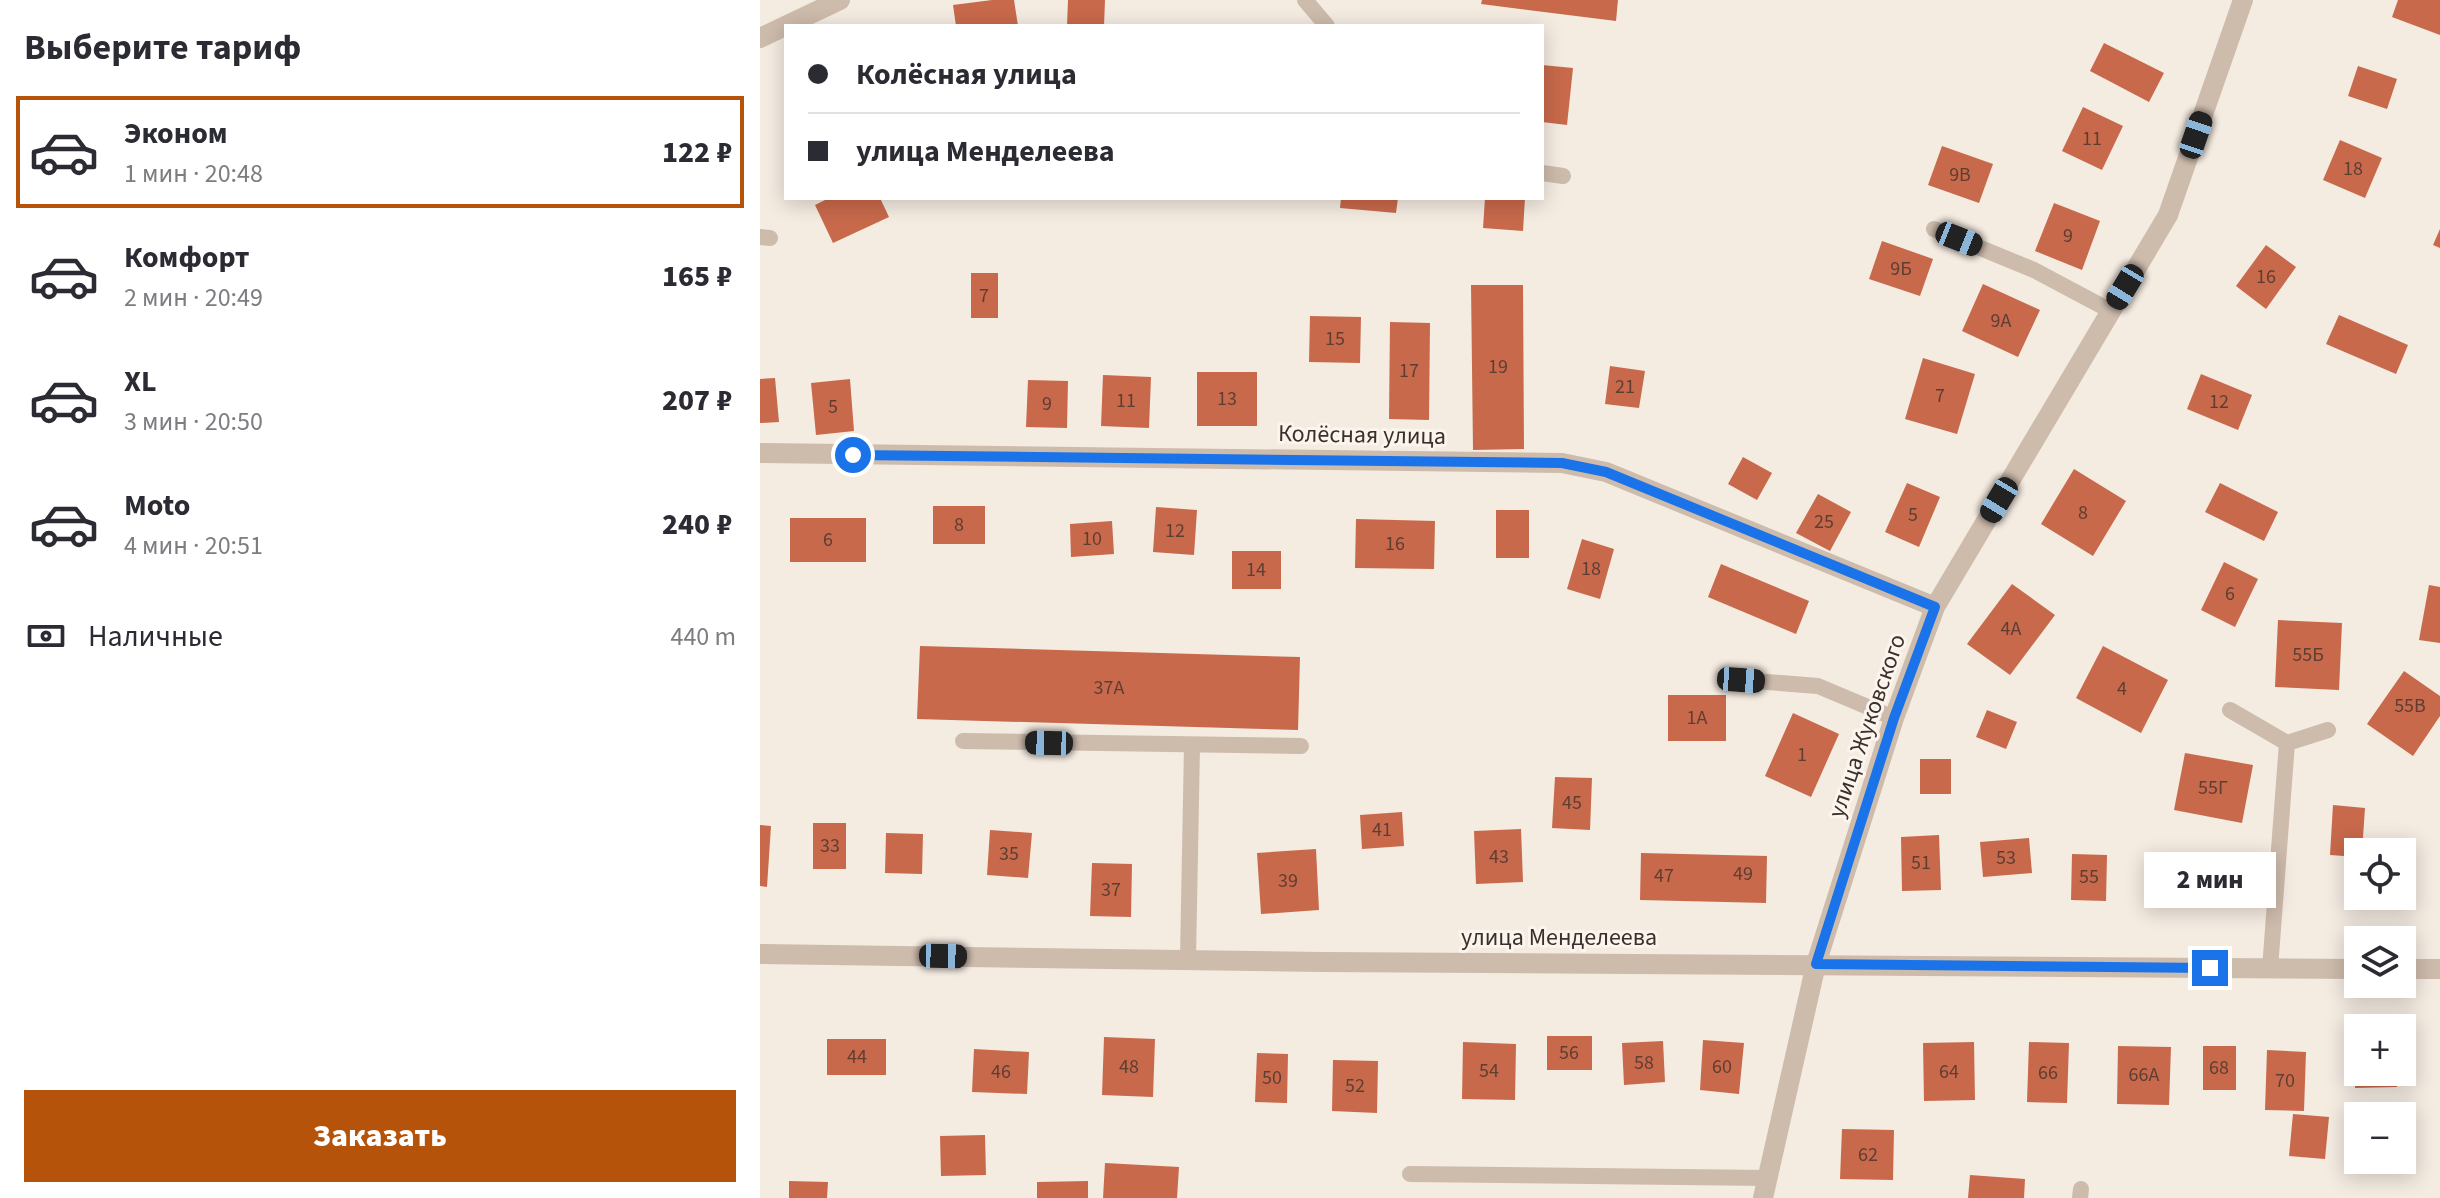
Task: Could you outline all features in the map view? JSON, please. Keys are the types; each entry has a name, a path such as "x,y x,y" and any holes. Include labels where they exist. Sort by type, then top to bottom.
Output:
{"street":[{"path":"789,24 840,0"},
{"name":"улица Жуковского","path":"1766,1188 1816,964 1894,718 1935,607 2168,215 2243,0"},
{"path":"760,38 784,27"},
{"name":"Колёсная улица","path":"760,453 1562,463 1606,472 1935,607"},
{"name":"улица Менделеева","path":"760,954 1323,962 2344,969"},
{"path":"2416,969 2440,969"}],"lane":[{"path":"1305,0 1325,24"},
{"path":"1544,173 1563,176"},
{"path":"1934,229 2034,270 2111,311"},
{"path":"1741,680 1818,686 1894,718"},
{"path":"2230,710 2287,743 2328,730"},
{"path":"963,741 1301,746"},
{"path":"2270,969 2287,743"},
{"path":"1188,959 1192,746"},
{"path":"1410,1174 1687,1175 1766,1188"}],"building":[{"path":"1014,0 1018,24 956,24 953,5"},
{"path":"1068,0 1105,0 1104,24 1067,24"},
{"path":"1482,0 1618,0 1616,21 1481,4"},
{"path":"2398,0 2440,0 2440,35 2392,17"},
{"path":"2104,43 2164,73 2149,102 2090,71"},
{"path":"1544,65 1573,68 1567,125 1544,122"},
{"path":"2358,66 2397,79 2387,109 2348,96"},
{"path":"2083,107 2123,126 2102,170 2062,151"},
{"path":"2340,140 2382,158 2365,198 2323,180"},
{"path":"1942,146 1993,164 1979,203 1928,185"},
{"path":"825,200 881,200 889,217 833,243 815,205"},
{"path":"1341,200 1398,200 1396,213 1340,208"},
{"path":"1485,200 1525,200 1523,231 1483,228"},
{"path":"2054,203 2100,221 2082,270 2035,251"},
{"path":"2440,229 2440,248 2433,245"},
{"path":"1882,241 1933,259 1920,296 1869,279"},
{"path":"2266,245 2296,267 2266,309 2236,286"},
{"path":"971,273 998,273 998,318 971,318"},
{"path":"1983,284 2040,310 2018,357 1962,331"},
{"path":"1471,285 1523,285 1524,449 1473,450"},
{"path":"2339,315 2408,345 2396,374 2326,344"},
{"path":"1310,316 1361,317 1360,363 1309,362"},
{"path":"1390,322 1430,323 1429,420 1389,419"},
{"path":"1923,358 1975,374 1957,434 1905,419"},
{"path":"1610,366 1645,371 1639,408 1605,404"},
{"path":"1197,372 1257,372 1257,426 1197,426"},
{"path":"2201,374 2252,395 2238,430 2187,409"},
{"path":"1103,375 1151,377 1149,428 1101,426"},
{"path":"775,378 779,422 760,423 760,379"},
{"path":"850,379 854,431 816,435 811,383"},
{"path":"1028,380 1068,381 1067,428 1026,427"},
{"path":"1743,457 1772,473 1757,500 1728,484"},
{"path":"2074,469 2126,501 2093,556 2041,524"},
{"path":"1907,483 1940,497 1919,547 1885,532"},
{"path":"2220,483 2278,512 2264,541 2205,512"},
{"path":"1818,494 1851,512 1830,551 1796,533"},
{"path":"933,506 985,506 985,544 933,544"},
{"path":"1156,507 1197,510 1194,555 1153,552"},
{"path":"1496,510 1529,510 1529,558 1496,558"},
{"path":"790,518 866,518 866,562 790,562"},
{"path":"1356,519 1435,521 1434,569 1355,568"},
{"path":"1112,521 1114,554 1071,557 1070,524"},
{"path":"1582,539 1614,549 1600,599 1567,589"},
{"path":"1232,551 1281,551 1281,589 1232,589"},
{"path":"2224,562 2258,579 2235,627 2201,610"},
{"path":"1721,564 1809,601 1796,634 1708,597"},
{"path":"2012,584 2055,615 2010,675 1967,644"},
{"path":"2429,585 2440,587 2440,643 2419,640"},
{"path":"2278,620 2342,623 2339,690 2275,687"},
{"path":"920,646 1300,657 1298,730 917,719"},
{"path":"2103,646 2168,680 2141,733 2076,698"},
{"path":"2404,671 2440,696 2440,716 2413,756 2367,724"},
{"path":"1668,695 1726,695 1726,741 1668,741"},
{"path":"1987,710 2017,722 2006,749 1976,737"},
{"path":"1793,713 1839,734 1811,797 1765,776"},
{"path":"2185,753 2253,765 2242,823 2174,810"},
{"path":"1920,759 1951,759 1951,794 1920,794"},
{"path":"1555,777 1592,778 1590,830 1552,828"},
{"path":"2333,805 2365,808 2363,838 2344,838 2344,856 2330,855"},
{"path":"1402,812 1404,846 1362,849 1360,815"},
{"path":"813,823 846,823 846,869 813,869"},
{"path":"760,825 771,826 767,887 760,886"},
{"path":"1521,829 1523,882 1476,884 1474,831"},
{"path":"990,830 1032,833 1028,878 987,875"},
{"path":"886,833 923,834 922,874 885,873"},
{"path":"1939,835 1941,890 1902,891 1901,837"},
{"path":"2029,838 2032,873 1983,877 1980,842"},
{"path":"1316,849 1319,910 1261,914 1257,853"},
{"path":"1641,853 1767,856 1766,903 1640,900"},
{"path":"2072,854 2107,855 2106,901 2071,900"},
{"path":"1092,863 1132,864 1131,917 1090,916"},
{"path":"1547,1036 1592,1036 1592,1070 1547,1070"},
{"path":"1104,1037 1155,1039 1153,1097 1102,1095"},
{"path":"827,1039 886,1039 886,1075 827,1075"},
{"path":"1703,1040 1744,1043 1739,1094 1700,1090"},
{"path":"1663,1041 1665,1082 1624,1085 1622,1043"},
{"path":"1463,1042 1516,1044 1515,1100 1462,1099"},
{"path":"1974,1042 1975,1100 1924,1101 1923,1043"},
{"path":"2029,1042 2069,1043 2067,1103 2027,1102"},
{"path":"2118,1046 2171,1047 2169,1105 2117,1104"},
{"path":"2203,1046 2236,1046 2236,1090 2203,1090"},
{"path":"974,1049 1029,1052 1027,1094 972,1092"},
{"path":"2267,1050 2306,1052 2304,1111 2265,1110"},
{"path":"1257,1053 1288,1054 1287,1103 1255,1102"},
{"path":"1333,1060 1378,1061 1377,1113 1332,1111"},
{"path":"2355,1086 2397,1086 2397,1087"},
{"path":"2293,1114 2329,1117 2325,1159 2289,1156"},
{"path":"1842,1129 1894,1130 1893,1180 1840,1179"},
{"path":"985,1135 986,1175 941,1176 940,1136"},
{"path":"1105,1163 1179,1167 1177,1198 1103,1198"},
{"path":"1970,1175 2025,1179 2024,1198 1968,1198"},
{"path":"789,1181 828,1182 827,1198 789,1198"},
{"path":"1088,1181 1088,1198 1037,1198 1037,1182"}],"route":[{"path":"853,455 1562,463 1606,472 1935,607 1894,718 1816,964 2210,968"}]}
